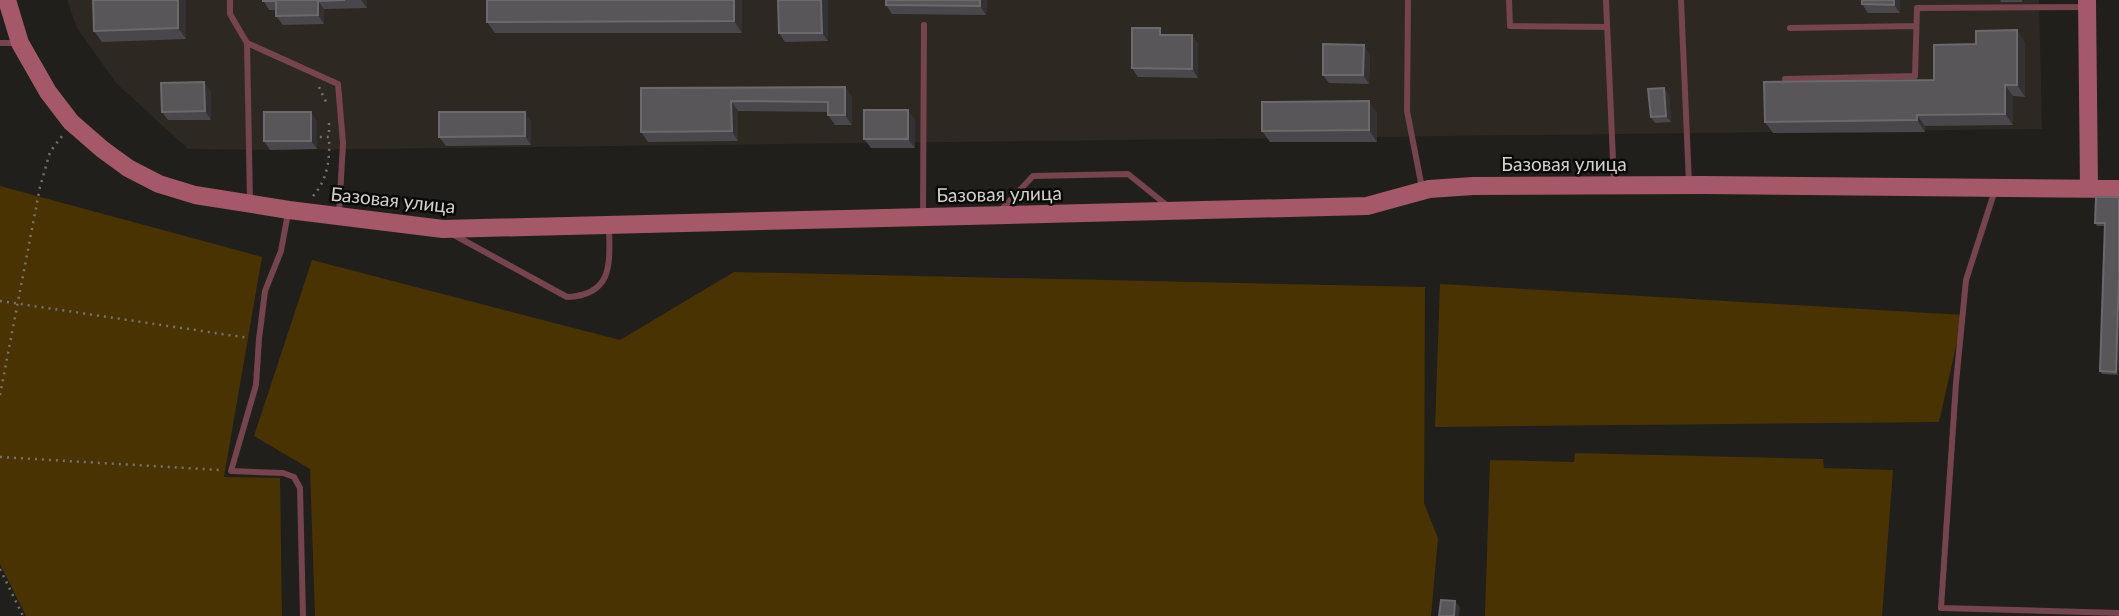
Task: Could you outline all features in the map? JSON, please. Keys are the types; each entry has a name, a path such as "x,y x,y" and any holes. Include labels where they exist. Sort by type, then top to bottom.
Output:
{"street":[{"name":"Базовая улица","path":"7,0 7,23 48,92 71,122 119,162 159,184 195,195 250,204 443,229 1367,206 1423,190 1473,186 1689,185 2060,190 2119,188"},
{"path":"2087,3 2089,187"}],"lane":[{"path":"230,0 230,14 247,43 250,204"},
{"path":"1408,0 1407,111 1423,190"},
{"path":"1509,0 1510,26 1607,27"},
{"path":"1606,0 1614,185"},
{"path":"1681,0 1689,185"},
{"path":"1785,79 1915,76 1917,8 2087,3"},
{"path":"923,217 924,25"},
{"path":"1790,28 1916,26"},
{"path":"0,43 20,43"},
{"path":"247,43 338,84 343,143 338,216"},
{"path":"996,215 1033,176 1128,174 1173,211"},
{"path":"1996,189 1966,280 1956,383 1941,608 1988,613 2119,613"},
{"path":"291,210 281,251 265,291 256,385 231,471 283,473 294,477 300,488 303,616"},
{"path":"443,229 567,298 583,296 600,287 610,262 609,226"}],"path":[{"path":"291,210 315,195 328,167 327,103 317,85"},
{"path":"0,395 40,187 50,152 71,122"},
{"path":"317,137 329,137"},
{"path":"0,301 259,339"},
{"path":"0,457 231,471"},
{"path":"0,569 23,616"}],"shaded area":[{"path":"67,0 2039,0 2042,129 188,149 116,83 77,28"},
{"path":"0,186 262,257 224,477 280,478 282,616 26,616 0,564"},
{"path":"312,260 620,340 734,272 1425,287 1424,503 1438,538 1431,616 315,616 310,469 254,436"},
{"path":"1440,284 1963,315 1939,422 1435,427"},
{"path":"1575,453 1823,459 1824,468 1893,470 1882,616 1485,616 1490,460 1574,462"}],"building":[{"path":"93,0 178,0 178,28 94,31"},
{"path":"263,0 345,0 318,1 318,15 276,16 276,1"},
{"path":"487,0 734,0 734,21 487,22"},
{"path":"778,0 821,0 822,33 779,33"},
{"path":"886,0 980,0 980,6 886,5"},
{"path":"1862,0 1894,0 1894,5 1862,4"},
{"path":"1132,28 1160,28 1160,35 1192,35 1192,69 1132,68"},
{"path":"2017,30 2017,85 2005,85 2005,114 1917,115 1917,120 1765,122 1764,82 1934,80 1934,45 1976,44 1976,31"},
{"path":"1323,44 1364,45 1363,75 1323,75"},
{"path":"204,82 205,111 162,112 161,83"},
{"path":"845,87 845,115 828,115 828,102 731,101 732,131 641,132 641,88"},
{"path":"1664,88 1666,116 1651,117 1648,89"},
{"path":"1369,101 1369,130 1262,131 1262,102"},
{"path":"864,110 908,110 908,139 864,139"},
{"path":"264,112 311,112 311,141 264,141"},
{"path":"439,112 525,112 525,136 439,137"},
{"path":"2096,197 2119,197 2116,372 2100,371 2105,223 2095,223"},
{"path":"1441,600 1455,601 1454,616 1439,616"}]}
